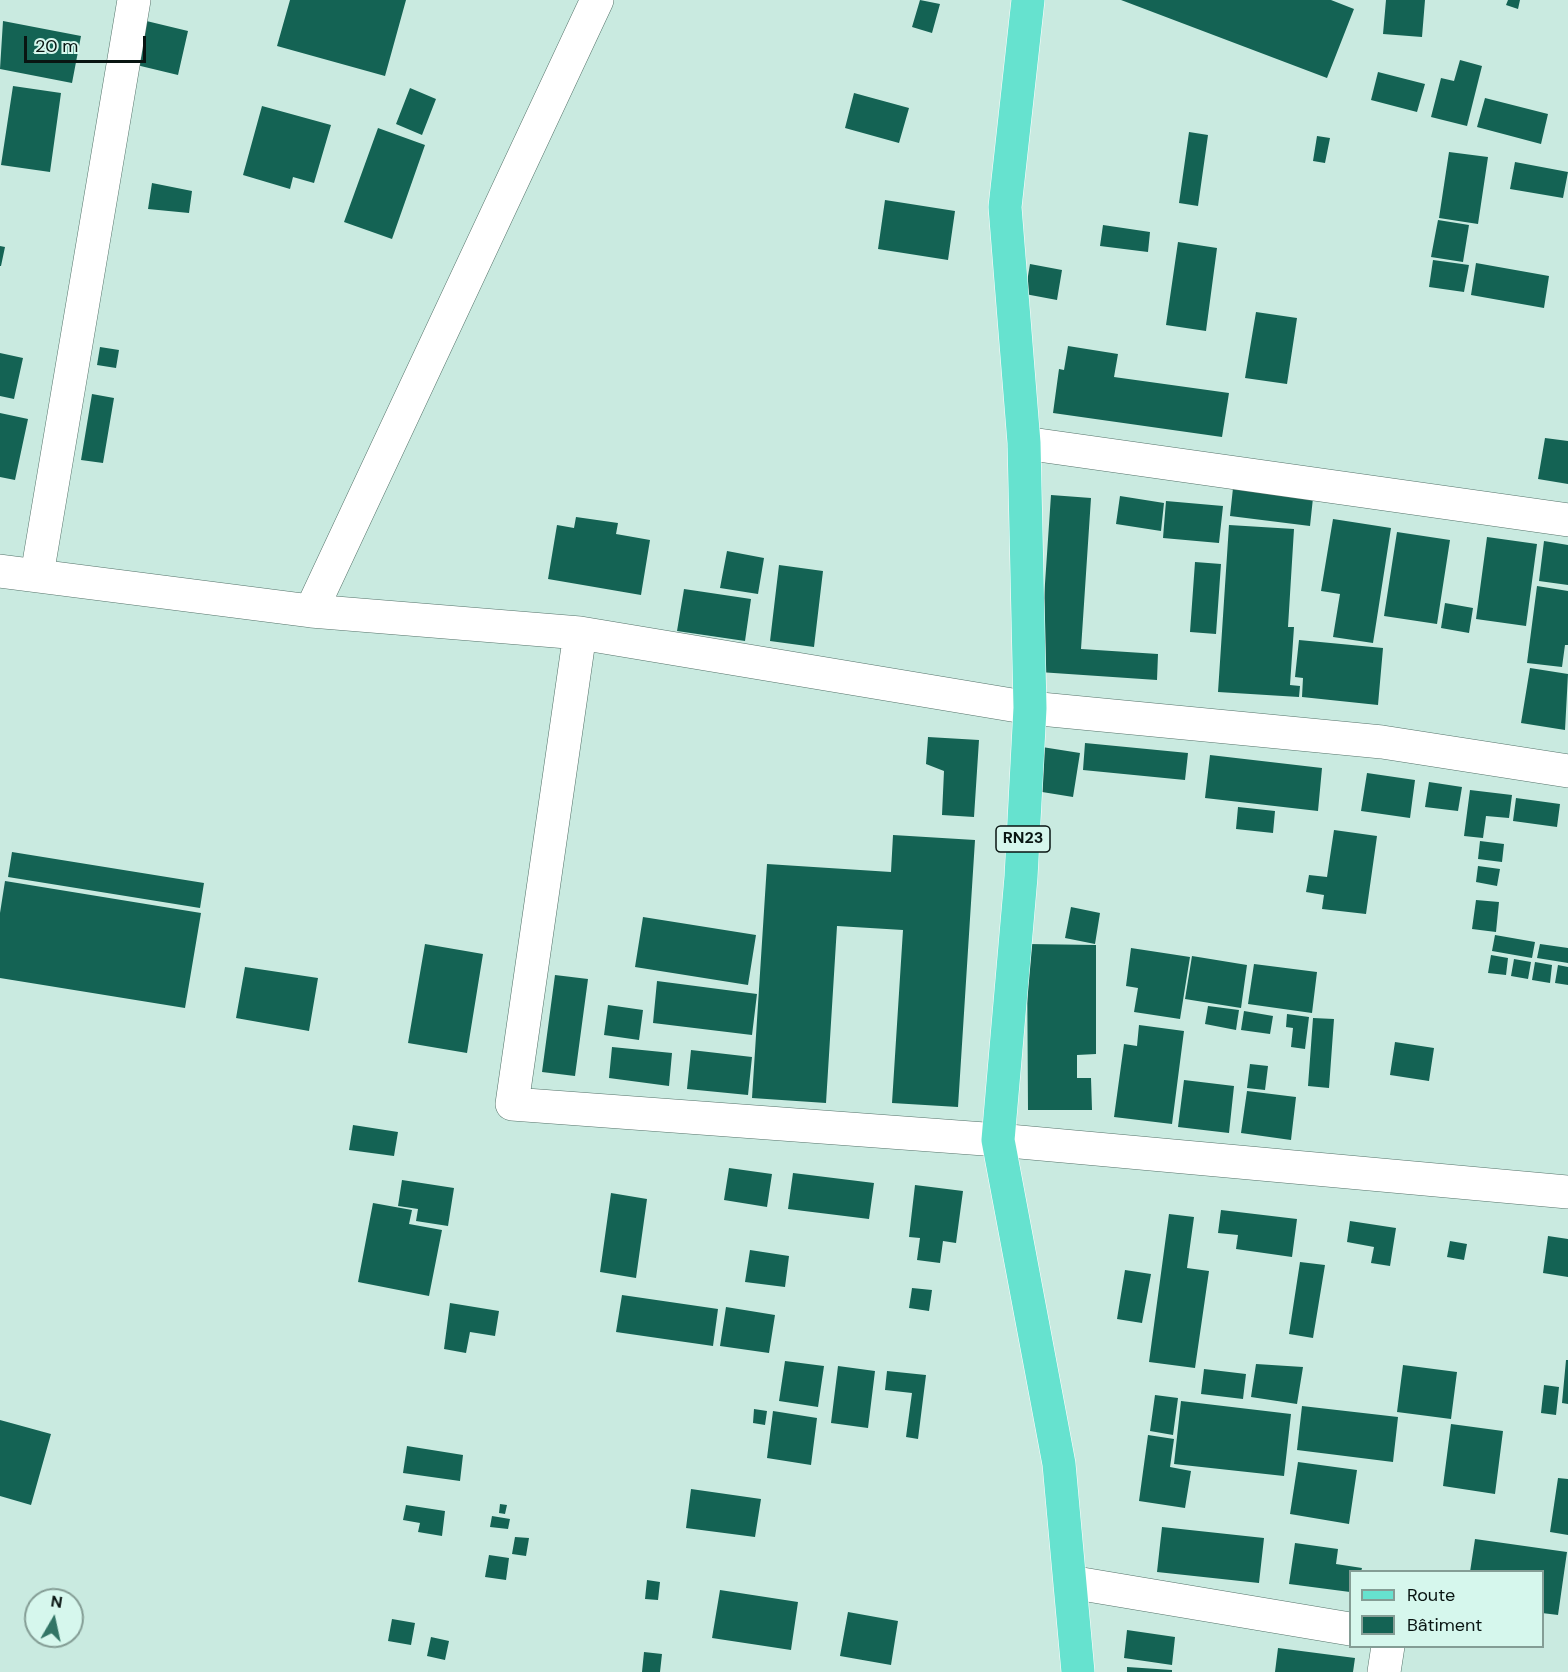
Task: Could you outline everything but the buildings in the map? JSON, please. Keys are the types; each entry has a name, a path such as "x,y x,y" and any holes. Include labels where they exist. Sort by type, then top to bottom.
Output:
{"main road":[{"name":"RN23","path":"1028,0 1005,207 1024,443 1030,708 1021,877 998,1140 1059,1464 1078,1672"}],"street":[{"path":"37,575 134,0"},
{"path":"311,611 597,0"},
{"path":"1024,443 1568,520"},
{"path":"0,571 311,611 580,633 1030,708 1382,742 1568,771"},
{"path":"580,633 512,1104 998,1140 1568,1192"},
{"path":"1070,1582 1349,1629"},
{"path":"1384,1672 1388,1648"}]}
